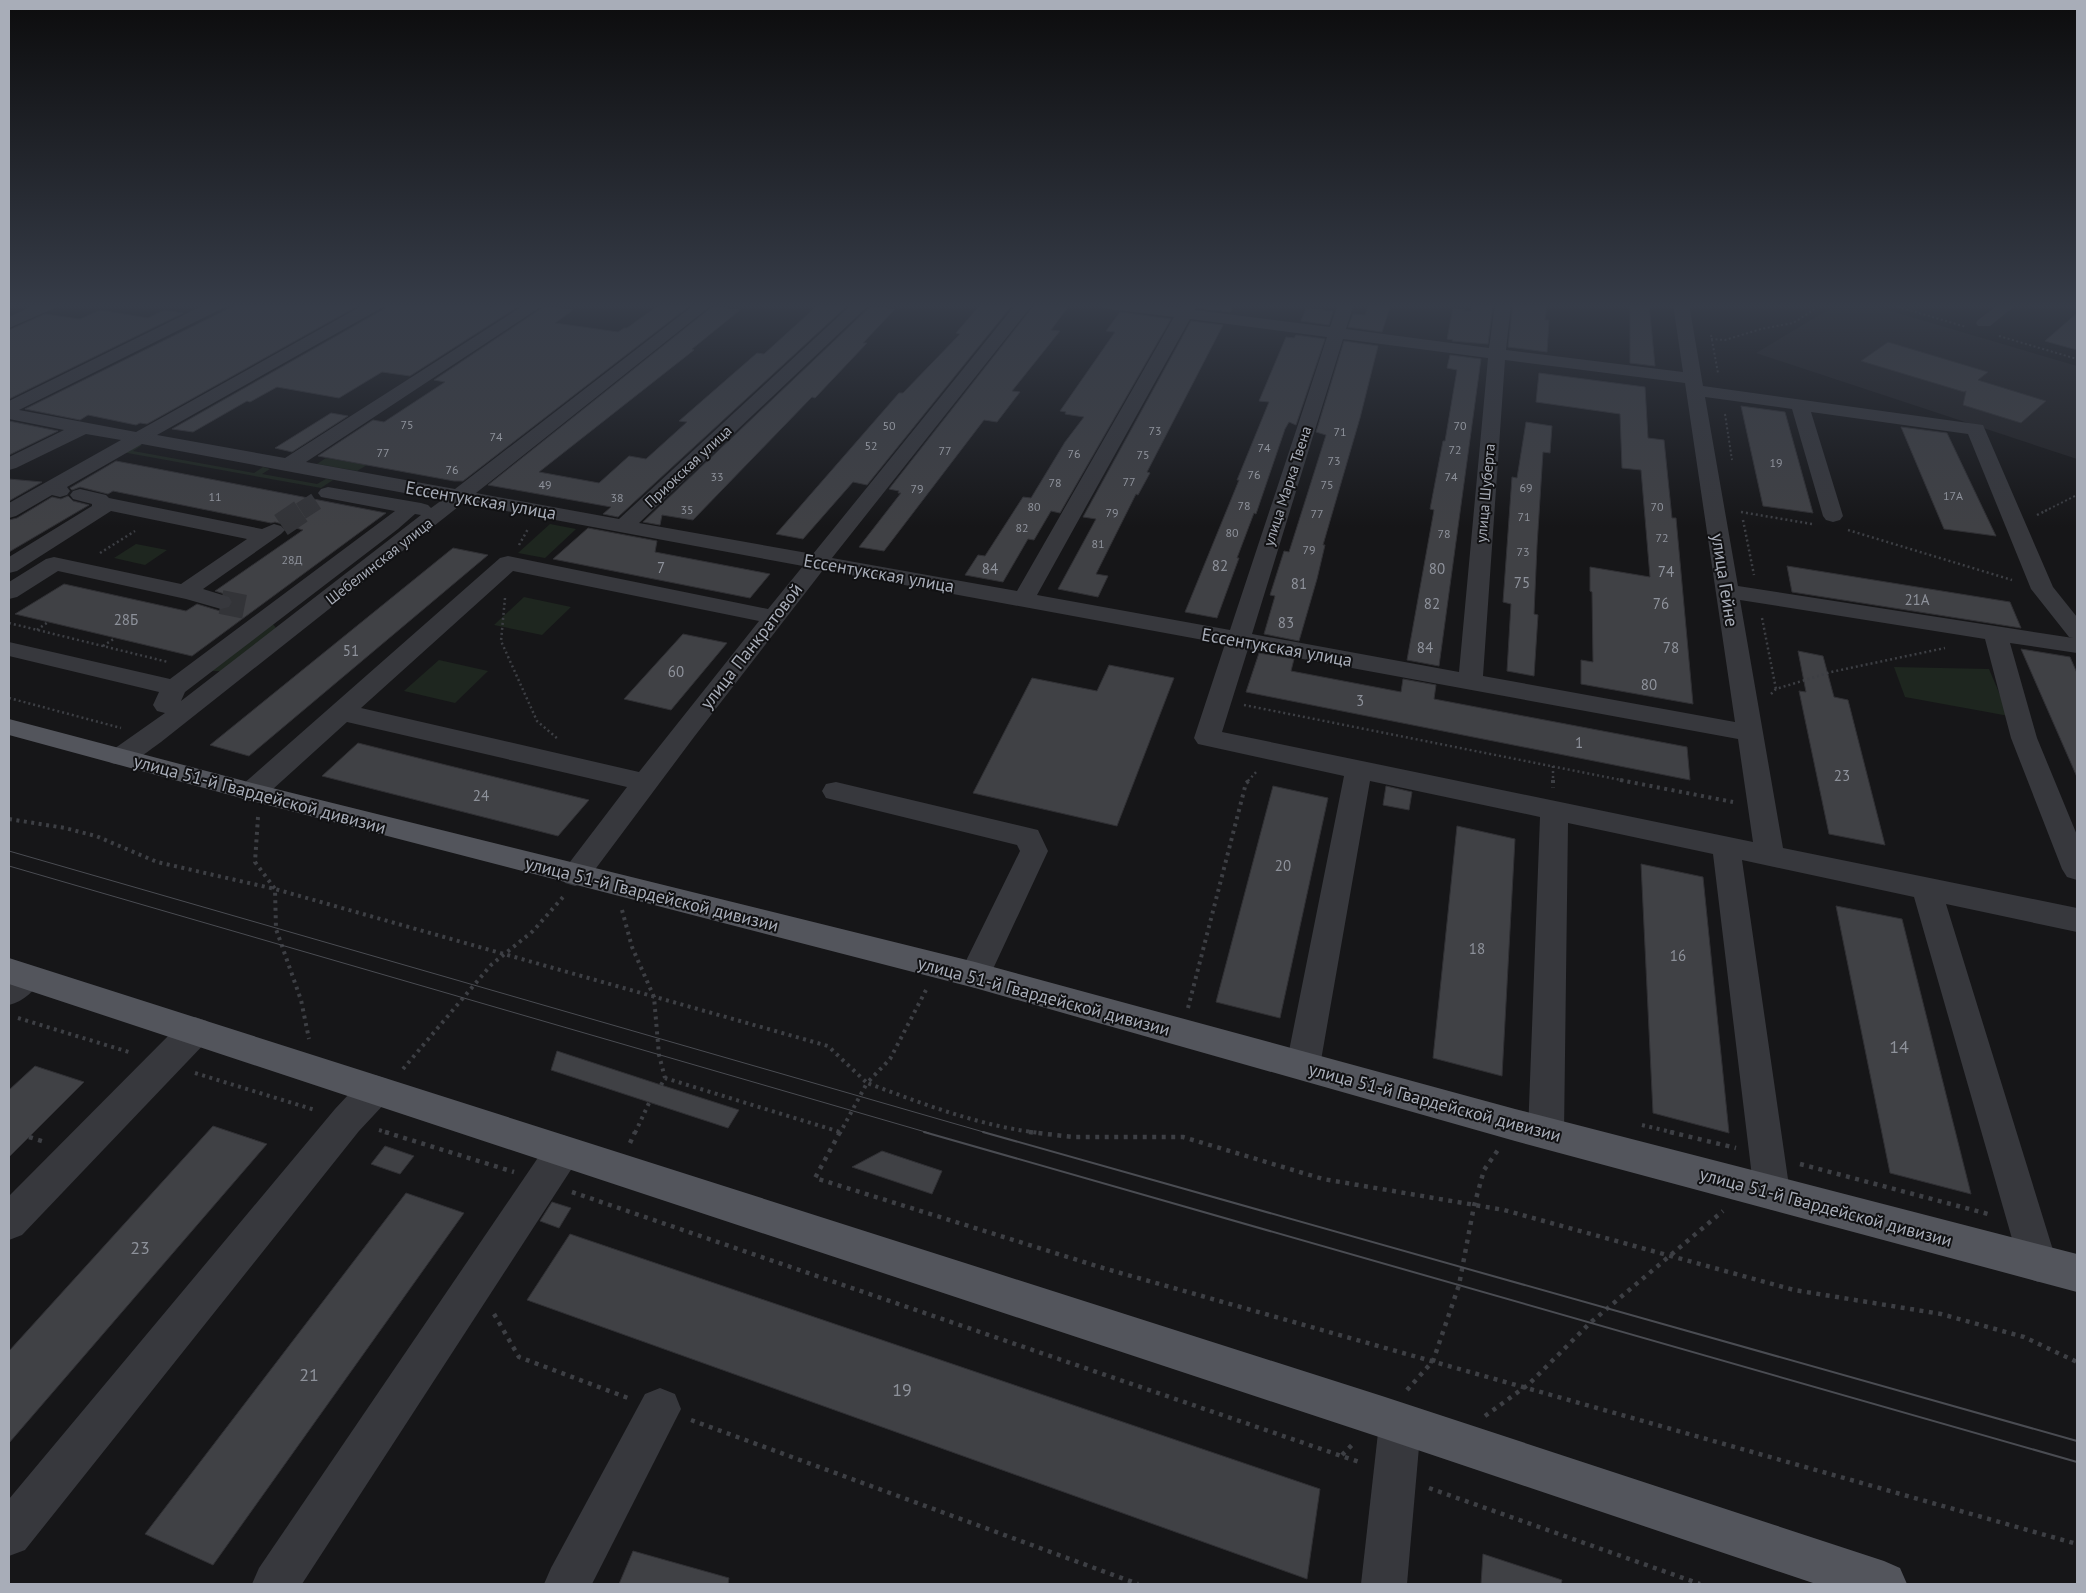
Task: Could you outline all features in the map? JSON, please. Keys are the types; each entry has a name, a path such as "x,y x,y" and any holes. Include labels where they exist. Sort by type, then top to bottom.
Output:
{"main road":[{"name":"улица 51-й Гвардейской дивизии","path":"9,727 252,792 975,976 1530,1129 2077,1273"},
{"path":"15,980 195,1031 379,1091 552,1166 1391,1420 1884,1584"}],"street":[{"path":"11,415 80,378"},
{"path":"9,512 64,492 139,437 244,378"},
{"path":"288,465 422,378"},
{"name":"Шебелинская улица","path":"120,757 152,736 610,378"},
{"name":"Приокская улица","path":"624,526 782,378"},
{"name":"улица Панкратовой","path":"578,876 644,782 817,562 965,378"},
{"path":"1023,600 1148,378"},
{"name":"улица Марка Твена","path":"1263,749 1207,738 1321,378"},
{"name":"улица Шуберта","path":"1470,682 1494,378"},
{"path":"1653,378 1694,385 1721,394 1976,429 2042,589 2077,632"},
{"name":"улица Гейне","path":"1693,378 1770,856"},
{"path":"1800,405 1833,523"},
{"name":"Ессентукская улица","path":"11,415 352,476 450,504 539,511 1750,733"},
{"path":"9,464 83,428"},
{"path":"352,476 323,496 409,509 450,504"},
{"path":"64,492 99,500 102,503 273,531 185,592"},
{"path":"16,561 102,509 102,503"},
{"path":"152,736 174,688 264,611 391,524 409,509"},
{"path":"16,561 54,564 185,592 222,602"},
{"path":"252,792 508,563 774,617"},
{"path":"9,592 54,564"},
{"path":"1726,591 2077,646"},
{"path":"264,611 302,620"},
{"path":"1996,633 2024,738 2077,869"},
{"path":"9,649 174,688"},
{"path":"342,712 644,782"},
{"path":"1263,749 2077,920"},
{"path":"1303,1066 1360,769"},
{"path":"836,791 1028,837 1034,851 975,976"},
{"path":"1530,1129 1554,810"},
{"path":"1726,847 1761,1190"},
{"path":"1927,889 2038,1263"},
{"path":"9,1222 195,1031"},
{"path":"9,1534 347,1120 379,1091"},
{"path":"275,1584 552,1166"},
{"path":"567,1584 660,1409"},
{"path":"1384,1584 1394,1475 1391,1420"}],"path":[{"path":"1718,378 1733,463"},
{"path":"2034,516 2077,495"},
{"path":"539,511 508,563 501,641 537,721 597,770"},
{"name":"улица Гейне","path":"1833,523 1741,512 1776,689 1831,672 1960,645 1996,633"},
{"path":"1833,523 2042,589"},
{"path":"9,623 198,669"},
{"path":"1244,705 1762,807"},
{"path":"1188,1008 1246,783 1256,774 1263,749"},
{"path":"252,792 258,813 255,862 275,889 276,929 301,1000 315,1070"},
{"path":"9,819 65,828 96,836 157,862 275,889 828,1046 867,1084 952,1115 1013,1130 1073,1137 1183,1137 1323,1180 1504,1210 1794,1290 1941,1314 2024,1338 2077,1362"},
{"path":"379,1091 491,965 533,931 578,876"},
{"path":"614,885 632,947 654,997 659,1055 665,1078 661,1085"},
{"path":"939,967 890,1059 867,1084 815,1178 1103,1268 2077,1544"},
{"path":"9,1014 347,1120 552,1166 1394,1475 1700,1584"},
{"path":"665,1078 840,1132"},
{"path":"1342,1456 1391,1420 1433,1361 1459,1285 1474,1206 1484,1170 1530,1129"},
{"path":"1450,1441 1525,1387 1590,1323 1669,1256 1761,1190"},
{"path":"475,1283 519,1357 1138,1584"}],"shaded area":[{"path":"1833,378 2077,378 2077,459"},
{"path":"137,444 142,445 133,451 254,473 263,467 270,469 262,474 317,484 326,479 333,480 321,488 122,452"},
{"path":"326,458 367,465 357,471 317,464"},
{"path":"550,524 576,529 545,558 518,553"},
{"path":"136,544 167,550 145,565 114,558"},
{"path":"524,597 571,607 542,635 494,625"},
{"path":"272,623 277,629 221,671 209,671"},
{"path":"439,660 488,671 455,703 404,691"},
{"path":"1894,667 1989,669 2009,716 1905,697"}],"building":[{"path":"9,378 51,378 9,399"},
{"path":"87,378 228,378 147,424 140,423 136,425 88,415 80,420 25,409"},
{"path":"261,378 372,378 339,398 277,387 250,402 247,401 193,432 172,429"},
{"path":"436,378 596,378 463,481 454,481 318,456 373,420 384,422 445,382 434,380"},
{"path":"622,378 658,378 539,472 599,483 629,456 646,459 687,422 679,421 728,378 768,378 618,517 603,514 611,507 488,485"},
{"path":"795,378 834,378 815,398 812,397 693,520 662,515 660,525 643,522"},
{"path":"917,378 953,378 867,485 853,482 803,539 776,534 899,393 903,393"},
{"path":"976,378 1022,378 1012,391 1020,392 997,422 984,420 884,551 859,547 901,493 889,489"},
{"path":"1083,378 1137,378 1060,513 1051,511 1034,540 1028,539 1003,582 965,575 978,555 985,556 1023,497 1031,498 1065,442 1084,417 1065,414 1066,412 1060,411"},
{"path":"1159,378 1195,378 1147,472 1150,473 1138,495 1136,494 1096,574 1108,576 1098,597 1058,589 1096,519 1083,517"},
{"path":"1269,378 1312,378 1296,425 1289,422 1285,429 1217,618 1185,612 1269,402 1259,401"},
{"path":"1333,378 1370,378 1323,545 1325,545 1317,579 1299,641 1264,634 1275,596 1270,595 1284,551 1289,552 1326,435 1316,432"},
{"path":"1456,378 1478,378 1439,666 1407,660 1434,510 1430,509 1443,441 1445,441"},
{"path":"1538,378 1579,378 1645,387 1648,438 1664,440 1672,518 1676,518 1693,704 1581,684 1581,660 1593,662 1590,567 1650,577 1641,470 1622,468 1620,414 1536,402"},
{"path":"1919,378 1980,378 1978,380 2046,401 2021,423 1963,405 1966,391"},
{"path":"1741,406 1785,412 1813,513 1763,506"},
{"path":"331,413 348,416 292,452 275,448"},
{"path":"9,421 58,431 9,455"},
{"path":"1526,422 1552,426 1550,453 1543,452 1534,614 1538,615 1534,676 1507,671 1511,604 1503,602 1512,477 1517,478"},
{"path":"1901,427 1947,433 1996,536 1944,529"},
{"path":"116,461 386,513 192,656 15,614 64,584 186,611 197,604 220,611 229,609 234,603 231,596 215,591 303,530 275,522 271,523 113,491 108,494 80,487 72,490 70,488"},
{"path":"9,479 42,482 9,501"},
{"path":"68,496 73,501 89,505 9,552 9,520 17,518 52,497 61,499"},
{"path":"588,528 657,541 655,552 770,574 750,598 553,559"},
{"path":"453,548 488,555 249,756 210,745"},
{"path":"1787,566 2010,602 2021,628 1792,592"},
{"path":"683,634 727,643 671,710 624,699"},
{"path":"2021,649 2070,657 2077,673 2077,777"},
{"path":"1798,651 1823,656 1834,697 1848,700 1885,845 1829,834 1799,691 1806,692"},
{"path":"1259,653 1294,659 1291,671 1401,692 1403,679 1436,685 1434,699 1687,747 1690,780 1246,692"},
{"path":"1109,665 1174,678 1117,826 973,793 1032,678 1097,691"},
{"path":"358,743 589,800 558,836 322,776"},
{"path":"1273,786 1328,798 1280,1018 1216,1002"},
{"path":"1386,786 1412,792 1409,810 1383,805"},
{"path":"1457,826 1515,839 1502,1076 1433,1058"},
{"path":"1641,864 1703,877 1729,1133 1653,1113"},
{"path":"1836,906 1902,919 1971,1194 1890,1173"},
{"path":"557,1051 739,1110 728,1128 551,1070"},
{"path":"35,1066 84,1082 9,1157 9,1090"},
{"path":"213,1126 267,1144 9,1443 9,1351"},
{"path":"385,1146 414,1156 400,1174 371,1164"},
{"path":"882,1151 942,1171 932,1194 852,1167"},
{"path":"406,1193 464,1213 213,1565 145,1534"},
{"path":"552,1202 571,1208 559,1228 540,1221"},
{"path":"570,1234 1320,1489 1307,1579 527,1300"},
{"path":"633,1551 729,1578 728,1584 619,1584"},
{"path":"1483,1554 1562,1580 1561,1584 1481,1584"}],"tunnel":[{"path":"301,511 318,500"},
{"path":"281,525 303,510"},
{"path":"221,602 256,609"}],"tram line":[{"path":"9,851 987,1133"},
{"path":"9,866 929,1133"},
{"path":"924,1132 2077,1462"},
{"path":"983,1132 2077,1441"}]}
